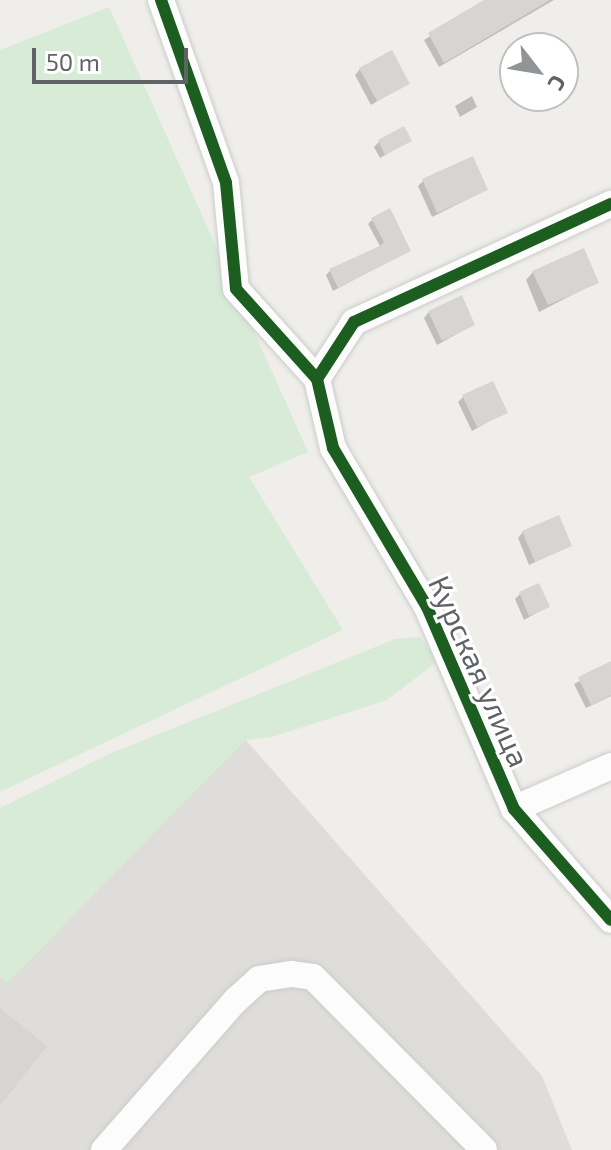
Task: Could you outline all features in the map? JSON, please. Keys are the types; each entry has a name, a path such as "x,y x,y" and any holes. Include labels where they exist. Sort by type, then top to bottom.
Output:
{"street":[{"name":"Курская улица","path":"161,0 226,183 236,289 317,379 333,448 427,607 514,809 611,920"},
{"path":"317,379 354,322 611,204"},
{"name":"Курская улица","path":"514,809 611,766"},
{"path":"104,1150 236,1000 259,979 292,974 313,977 484,1150"}],"shaded area":[{"path":"245,739 542,1076 572,1150 0,1150 0,976 7,983"}],"green space":[{"path":"109,7 308,452 249,477 343,630 0,792 0,50"},
{"path":"420,637 438,661 387,700 272,737 245,740 7,983 0,975 0,808 109,754 395,639"}],"building":[{"path":"484,0 550,0 444,63 428,33"},
{"path":"392,50 410,84 377,101 359,68"},
{"path":"404,126 412,141 385,155 378,140"},
{"path":"473,156 488,190 437,213 422,179"},
{"path":"390,208 411,251 338,288 329,269 384,242 371,218"},
{"path":"584,248 599,283 548,305 532,271"},
{"path":"462,295 475,325 442,341 428,311"},
{"path":"493,381 508,413 477,427 462,395"},
{"path":"559,515 572,546 535,562 522,531"},
{"path":"539,583 550,607 529,616 519,592"},
{"path":"611,661 611,695 591,705 578,677"},
{"path":"0,1008 47,1046 0,1106"}],"cycle path":[{"path":"161,0 226,183 236,289 317,379 333,448 427,607 514,809 611,920"},
{"path":"317,379 354,322 611,204"}]}
